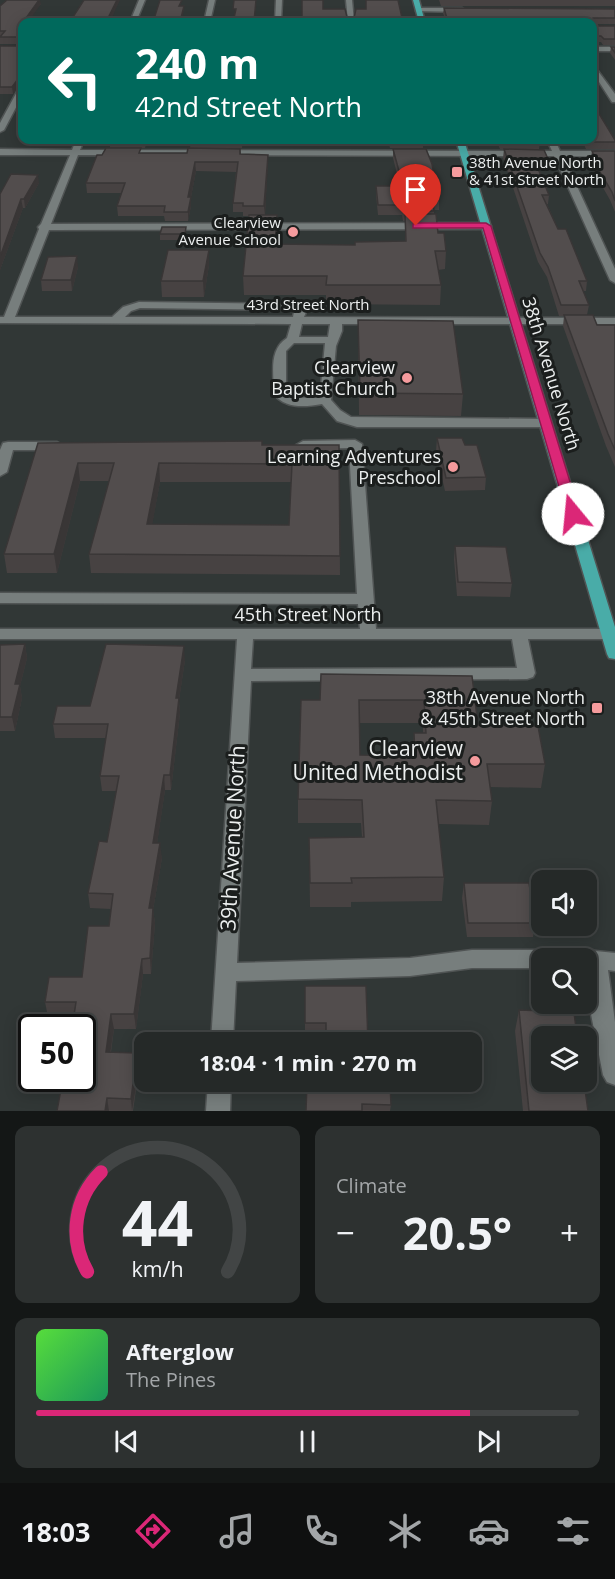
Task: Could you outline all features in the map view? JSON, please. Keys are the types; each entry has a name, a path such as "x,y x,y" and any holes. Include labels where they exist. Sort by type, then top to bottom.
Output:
{"main road":[{"path":"416,0 421,18"},
{"name":"38th Avenue North","path":"461,144 545,423 613,634 615,654"}],"street":[{"path":"135,18 142,0"},
{"path":"208,18 212,0"},
{"path":"278,18 279,0"},
{"path":"349,0 351,18"},
{"path":"418,10 471,10"},
{"path":"597,49 615,49"},
{"path":"597,73 615,100"},
{"path":"0,130 18,97"},
{"path":"4,320 78,144"},
{"path":"177,153 180,144"},
{"path":"271,153 272,144"},
{"path":"553,144 615,279"},
{"path":"0,152 271,153 364,150 464,154 615,153"},
{"path":"43,227 486,226"},
{"name":"43rd Street North","path":"4,320 615,321"},
{"path":"292,340 299,320"},
{"path":"336,320 325,400 335,414 343,420 357,423 545,423"},
{"path":"325,400 317,402 283,399 280,394 280,351 292,340 333,340"},
{"path":"287,446 355,444 368,635"},
{"path":"0,471 8,446 66,446"},
{"path":"0,598 366,599"},
{"name":"45th Street North","path":"0,634 613,634"},
{"name":"39th Avenue North","path":"223,1032 245,634"},
{"path":"242,675 527,673 519,635"},
{"path":"226,972 410,967 472,959 531,959"},
{"path":"599,960 599,999 615,1075"},
{"path":"218,1111 219,1092"}],"building":[{"path":"7,0 39,0 26,18 18,18 18,37 0,37 5,31 0,31 0,6"},
{"path":"84,0 117,0 108,18 72,18"},
{"path":"160,0 182,0 179,6 184,6 181,18 154,18"},
{"path":"234,0 256,0 254,18 234,18 236,9 233,9"},
{"path":"302,0 323,0 323,9 345,9 347,17 354,18 302,18"},
{"path":"366,0 398,0 402,18 354,18 356,9 366,9"},
{"path":"444,8 615,9 615,18 447,18"},
{"path":"597,26 615,26 615,39 604,39 597,36"},
{"path":"0,46 18,46 18,79 12,87 0,87"},
{"path":"597,110 615,140 615,142 597,142"},
{"path":"106,148 141,148 139,153 187,153 188,148 240,149 240,154 268,155 264,206 243,206 243,203 233,203 238,162 195,162 188,197 191,197 188,212 164,212 165,206 117,206 125,183 86,183 97,155 102,155"},
{"path":"393,149 426,149 432,164 439,200 433,200 434,211 403,211 403,205 378,205 376,186 403,186"},
{"path":"504,149 544,150 548,159 534,159 549,195 542,195 558,229 566,229 587,281 579,281 589,305 561,305 548,267 540,253"},
{"path":"592,151 615,151 615,201 594,162 597,162"},
{"path":"11,174 38,175 24,199 21,199 0,257 0,194"},
{"path":"405,214 436,214 438,233 444,233 446,251 435,251 441,285 326,285 327,276 243,276 249,215 277,215 275,244 355,245 355,242 406,241"},
{"path":"162,227 186,227 185,234 160,234"},
{"path":"168,250 209,250 203,281 161,281"},
{"path":"77,256 71,280 41,280 48,257"},
{"path":"564,315 593,315 597,325 615,325 615,450 608,434"},
{"path":"358,320 453,321 463,394 360,393"},
{"path":"437,438 462,438 465,445 477,445 486,477 446,478"},
{"path":"262,441 262,445 339,445 340,556 89,554 114,463 78,463 54,554 4,554 38,443","holes":["159,463 292,464 289,525 147,524"]},
{"path":"455,546 506,547 512,583 458,582"},
{"path":"25,644 15,684 20,684 12,717 0,717 0,645"},
{"path":"106,644 184,646 176,698 179,698 170,775 164,775 153,843 160,843 149,908 153,908 150,958 142,959 134,1014 111,1014 106,1052 134,1053 131,1099 107,1098 105,1111 57,1111 60,1092 96,1092 96,1014 74,1014 76,1002 45,1002 49,977 82,977 88,926 109,926 113,894 88,893 99,841 107,842 119,776 100,776 108,724 53,724 57,706 90,706"},
{"path":"321,674 472,676 478,725 538,726 545,764 487,764 492,801 436,800 444,877 351,878 352,883 310,883 309,838 364,837 362,800 298,799 301,700 320,700","holes":["359,700 424,700 426,733 414,733 415,756 360,755"]},
{"path":"464,883 529,883 531,923 468,923"},
{"path":"305,986 366,986 368,1032 326,1032 326,1023 305,1023"},
{"path":"519,1010 531,1010 531,1014 574,1014 576,1026 531,1026 531,1092 585,1092 588,1111 529,1111"},
{"path":"307,1092 390,1092 391,1105 362,1104 362,1111 306,1111"}],"place":[{"name":"38th Avenue North & 41st Street North","path":"457,172"},
{"name":"Clearview Avenue School","path":"293,232"},
{"name":"Clearview Baptist Church","path":"407,378"},
{"name":"Learning Adventures Preschool","path":"453,467"},
{"name":"38th Avenue North & 45th Street North","path":"597,708"},
{"name":"Clearview United Methodist","path":"475,761"}],"route":[{"path":"416,226 486,226 573,514"}]}
